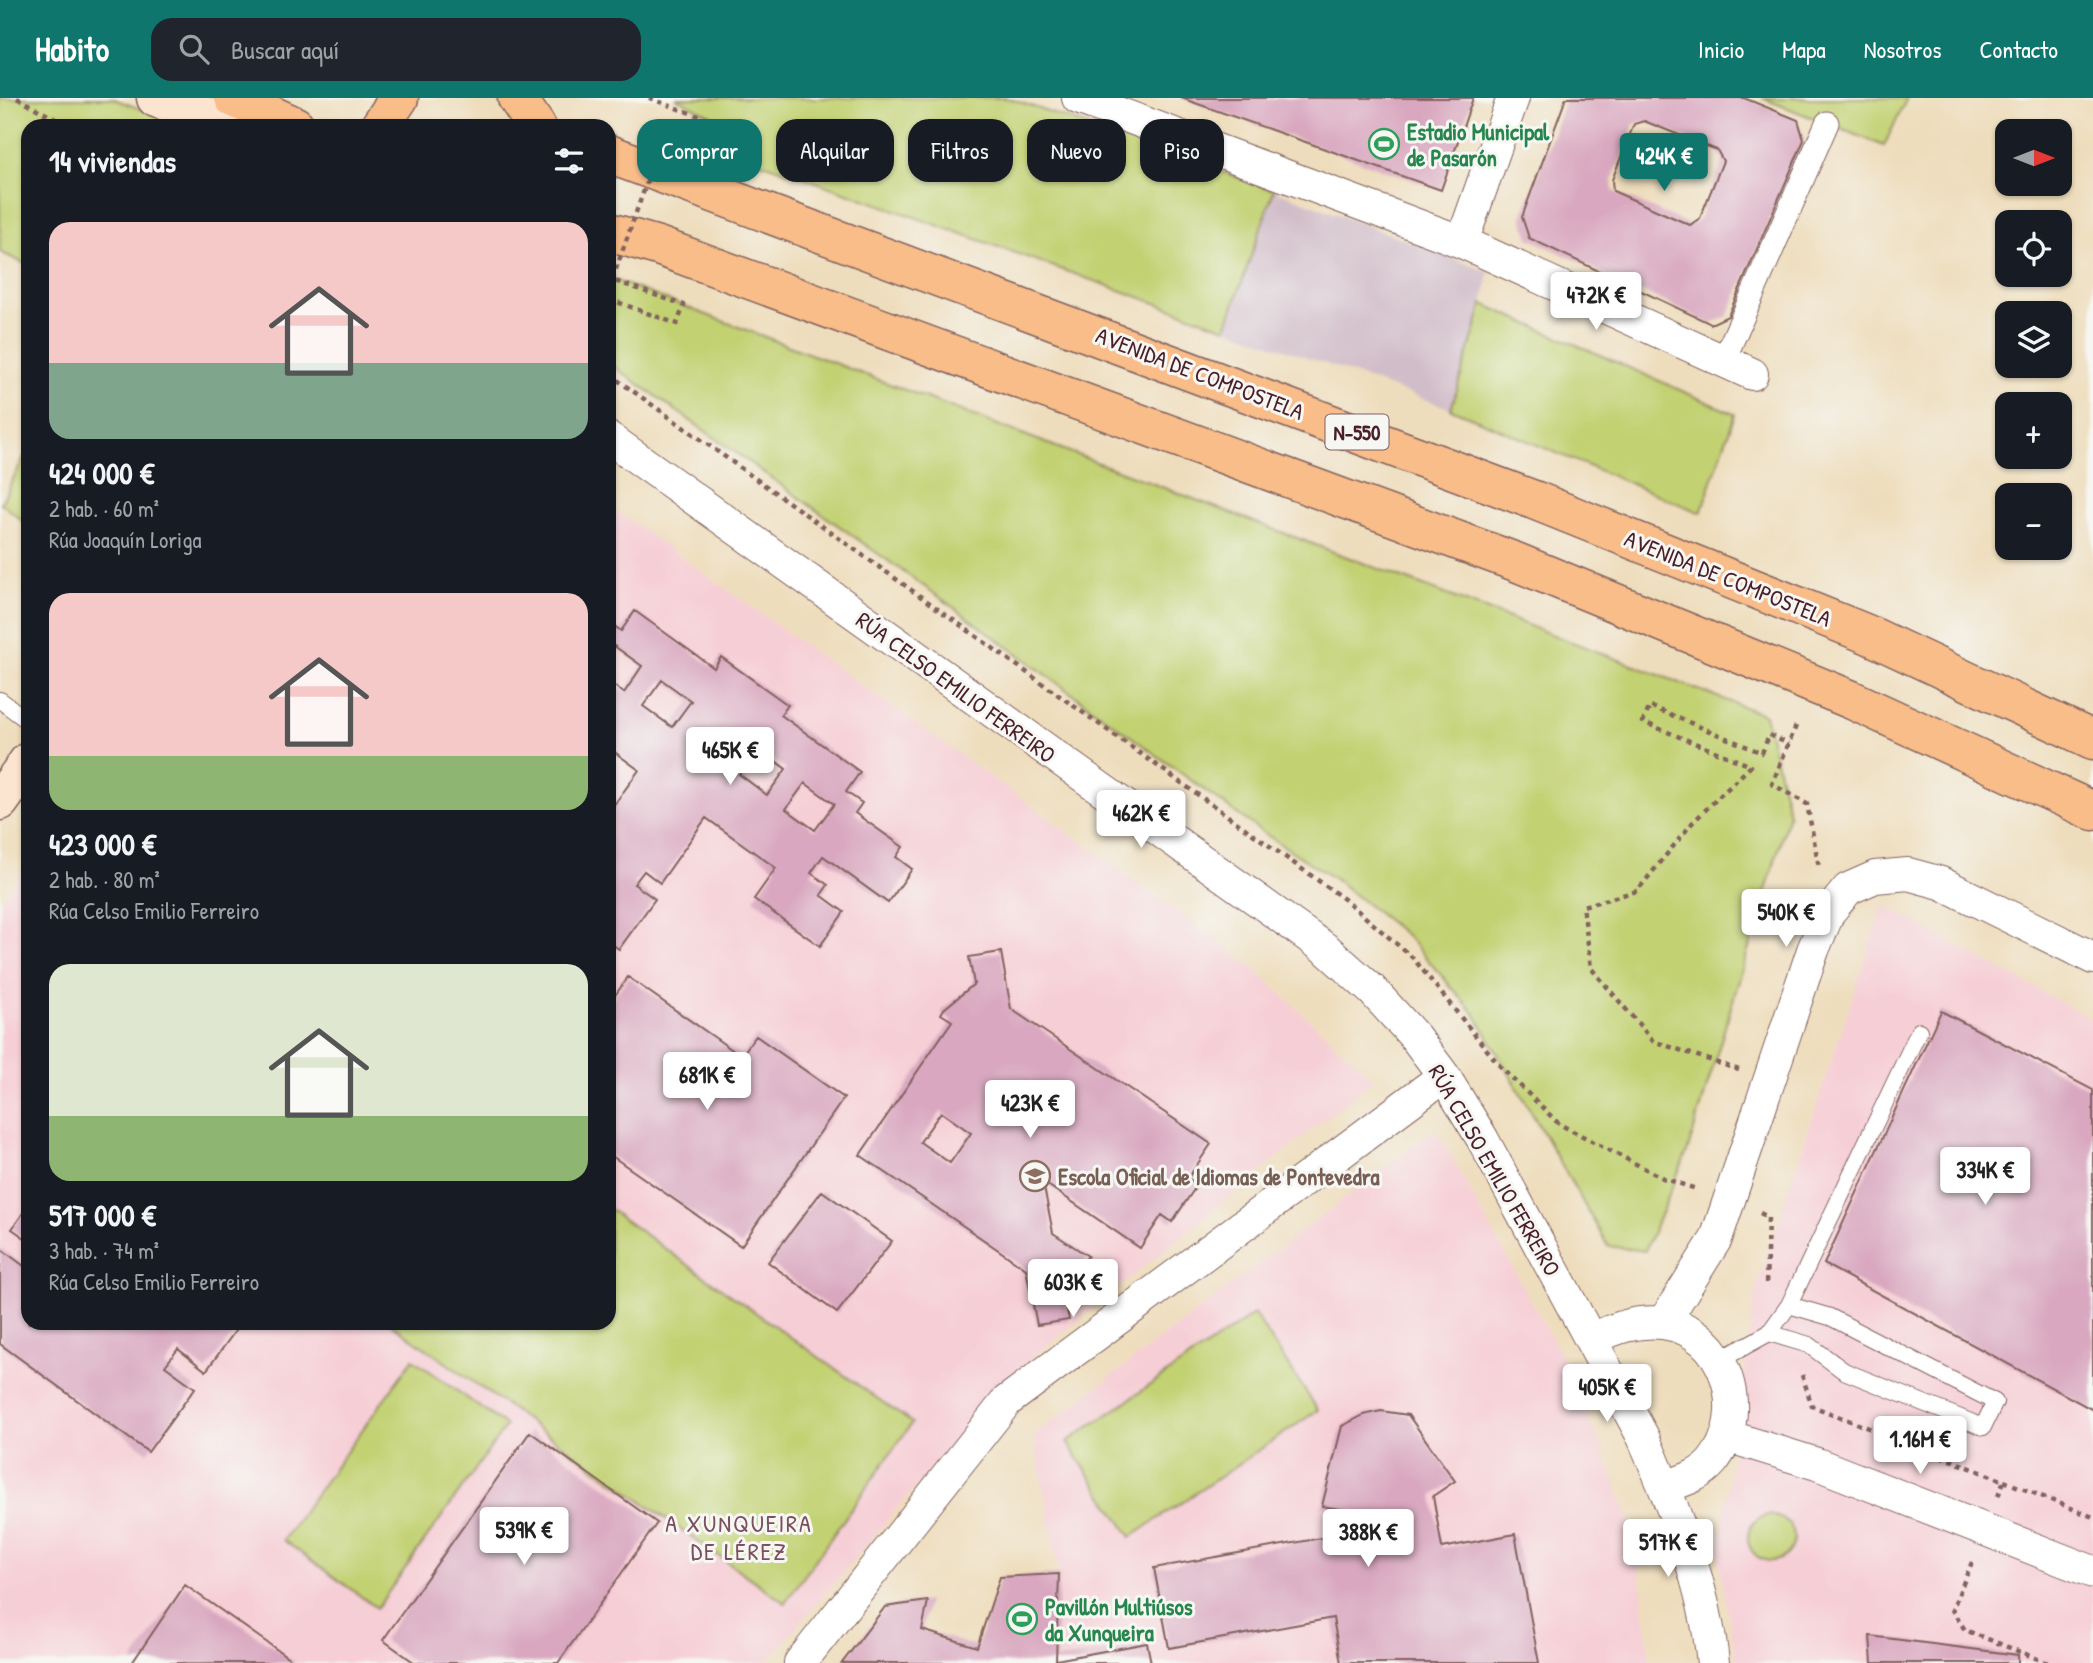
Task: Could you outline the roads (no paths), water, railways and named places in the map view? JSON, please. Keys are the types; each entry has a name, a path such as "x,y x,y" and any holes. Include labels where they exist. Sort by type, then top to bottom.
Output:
{"highway":[{"path":"234,98 280,119"},
{"path":"385,119 399,98"},
{"name":"AVENIDA DE COMPOSTELA","path":"616,157 1534,500 1867,634 2093,740"},
{"path":"616,234 671,251 1516,562 1852,700 2093,811"}],"main road":[{"path":"156,98 214,119"},
{"path":"0,802 21,772"}],"street":[{"path":"1078,98 1462,242 1737,368 1827,122"},
{"path":"1462,242 1513,98"},
{"name":"RÚA CELSO EMILIO FERREIRO","path":"616,444 1326,949 1372,990 1415,1037 1444,1076 1482,1138 1643,1437 1665,1487 1696,1582 1713,1663"},
{"path":"1663,1323 1716,1239 1829,912 1848,890 1875,877 1908,874 1941,883 2093,958"},
{"path":"800,1663 1007,1401 1444,1076"},
{"path":"1591,1340 1634,1323 1663,1323 1678,1326 1703,1341 1720,1360 1732,1392 1732,1422 1727,1436 1712,1461 1697,1475 1665,1487"},
{"path":"1727,1436 1817,1464 2093,1573"}],"lane":[{"path":"0,700 21,716"},
{"path":"1720,1360 1769,1333 1789,1305 1919,1031"},
{"path":"1769,1333 1809,1345 1844,1371 1983,1427 1995,1402 1830,1317 1789,1305"}],"place":[{"name":"Estadio Municipal de Pasarón","path":"1384,144"},
{"name":"Escola Oficial de Idiomas de Pontevedra","path":"1035,1176"},
{"name":"Pavillón Multiúsos da Xunqueira","path":"1022,1619"}],"district":[{"name":"A XUNQUEIRA DE LÉREZ","path":"739,1537"}]}
